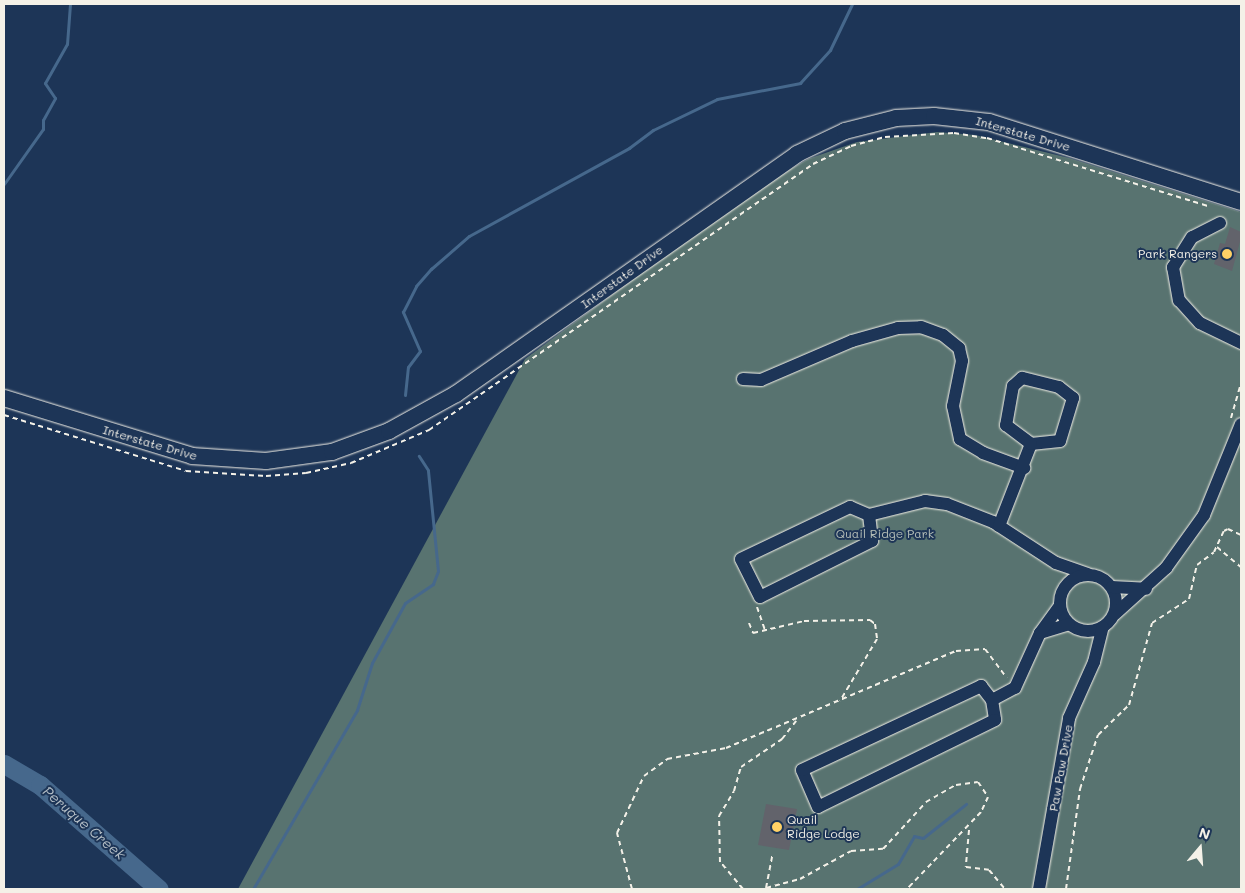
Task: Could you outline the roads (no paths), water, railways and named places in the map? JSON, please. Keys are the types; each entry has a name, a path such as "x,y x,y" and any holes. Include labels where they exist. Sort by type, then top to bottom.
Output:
{"main road":[{"name":"Interstate Drive","path":"4,398 192,456 266,461 332,452 389,431 456,394 798,154 845,131 896,118 943,116 989,122 1241,202"}],"street":[{"path":"1220,223 1192,237 1173,267 1179,300 1200,323 1241,343"},
{"path":"743,379 768,377 791,364 852,341 898,328 921,327 942,335 959,348 962,361 953,406 960,439 983,453 1024,468"},
{"path":"1022,378 1060,386 1073,398 1060,441 1031,444 1006,425 1013,386 1022,378"},
{"path":"1040,633 1069,624 1085,631 1103,627 1115,614 1146,589 1204,515 1241,424"},
{"path":"999,526 1024,468 1031,444"},
{"path":"869,515 872,541 760,597 741,559 850,507 869,515 925,501 967,509 999,526 1056,563 1088,574 1112,587 1146,589"},
{"path":"992,700 1015,688 1040,633 1060,605 1064,588 1056,563"},
{"path":"1064,588 1079,576 1088,574"},
{"path":"1112,587 1117,604 1115,614"},
{"path":"1060,605 1069,624"},
{"name":"Paw Paw Drive","path":"1039,889 1070,718 1096,651 1103,627"},
{"path":"1085,631 1096,651"},
{"path":"981,686 992,700 995,720 818,807 802,770 981,686"}],"waterway":[{"path":"4,184 43,129 43,120 55,98 45,83 67,44 70,4"},
{"path":"405,395 408,367 420,351 403,312 416,286 431,269 469,236 629,148 653,130 717,99 800,83 830,50 852,4"},
{"path":"253,889 357,710 372,663 405,603 433,584 438,571 428,470 419,456"},
{"name":"Peruque Creek","path":"4,764 40,785 159,889"},
{"path":"857,889 898,864 914,836 923,838 966,804"}],"place":[{"name":"Park Rangers","path":"1227,254"},
{"name":"Quail Ridge Lodge","path":"777,827"}],"park label":[{"name":"Quail Ridge Park","path":"885,534"}]}
